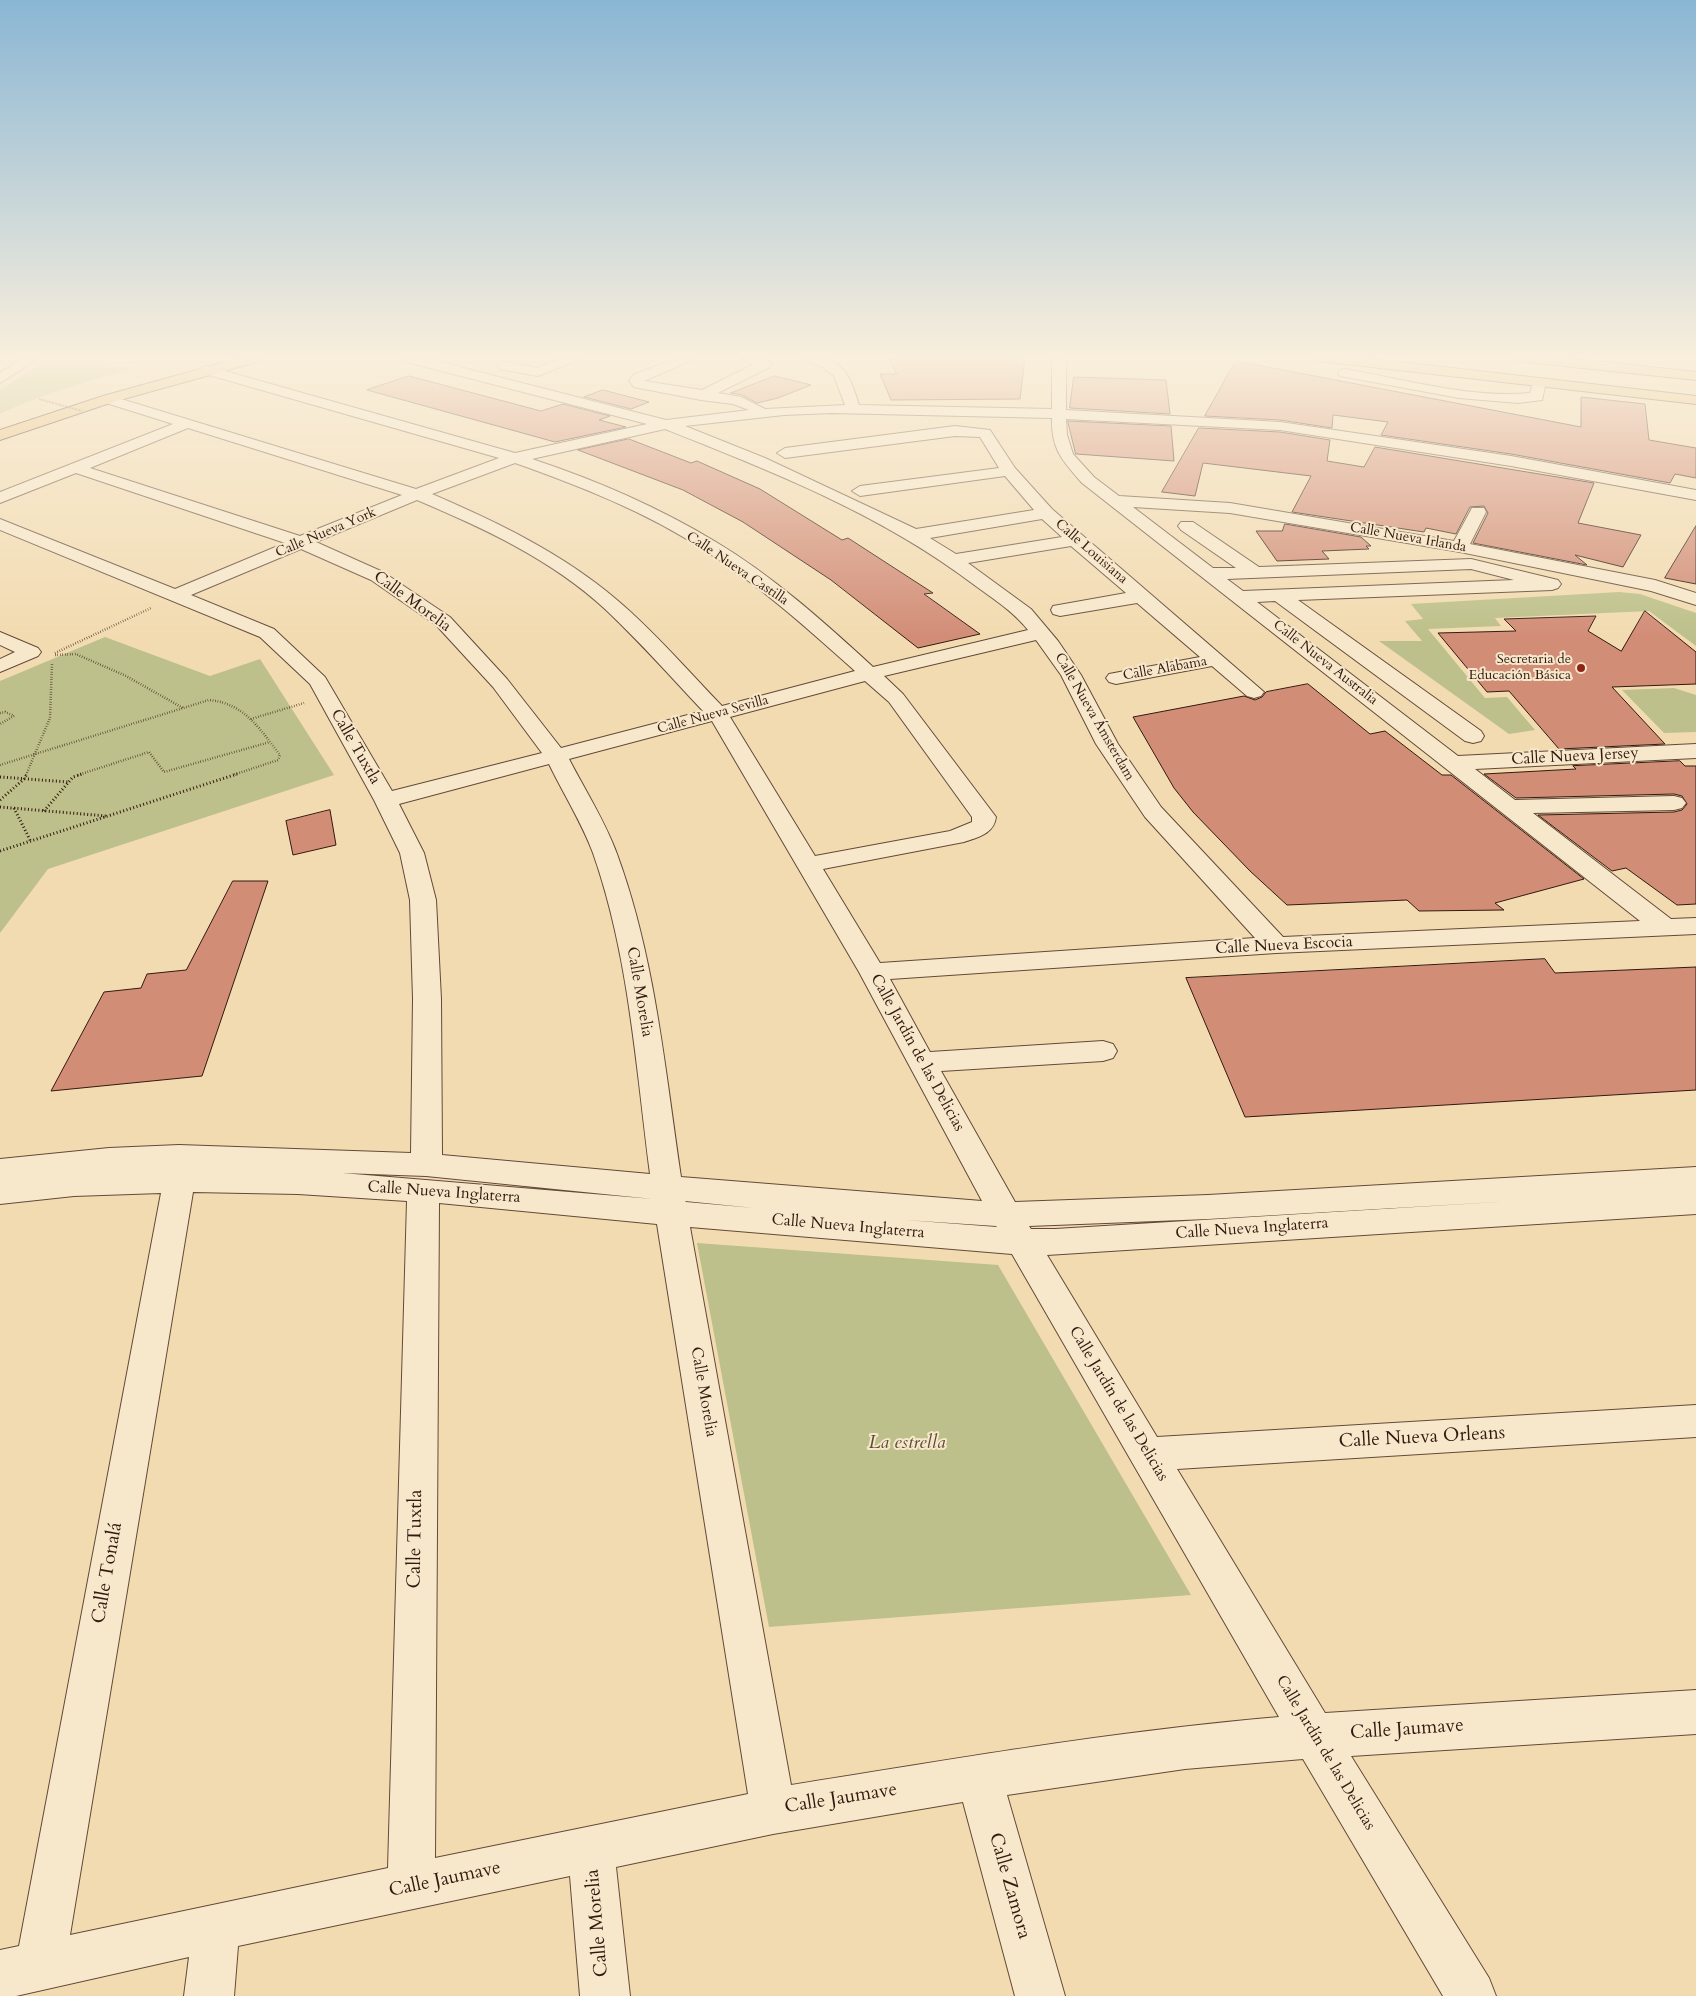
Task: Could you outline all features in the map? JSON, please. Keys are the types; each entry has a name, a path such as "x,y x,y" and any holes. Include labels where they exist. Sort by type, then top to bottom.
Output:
{"street":[{"path":"0,498 121,450"},
{"name":"Calle Jardín de las Delicias","path":"272,450 417,494 492,526 561,566 611,604 718,714 872,972 1022,1242 1314,1736 1471,1996"},
{"name":"Calle Nueva Castilla","path":"490,450 582,481 640,508 710,546 766,586 812,622 896,698 984,817 983,824 977,829 956,837 808,864"},
{"name":"Calle Nueva York","path":"173,596 417,494 516,458 551,450"},
{"name":"Calle Nueva Ámsterdam","path":"731,450 856,505 914,534 953,560 1024,613 1063,661 1106,744 1153,812 1276,945"},
{"name":"Calle Louisiana","path":"785,452 800,450"},
{"name":"Calle Louisiana","path":"997,450 1009,471 1046,513 1214,660 1254,692"},
{"name":"Calle Nueva Australia","path":"1064,450 1066,455 1088,480 1666,928"},
{"name":"Calle Nueva York","path":"1439,450 1511,461 1696,495"},
{"name":"Calle Morelia","path":"76,468 303,543 378,576 443,621 500,683 556,756 604,851 618,893 630,940 644,1018 669,1200 774,1811"},
{"path":"860,491 1009,471"},
{"name":"Calle Nueva Irlanda","path":"1116,501 1230,508 1460,546 1655,586 1696,599"},
{"path":"1460,546 1478,512"},
{"path":"914,534 1046,513"},
{"name":"Calle Tuxtla","path":"0,524 267,633 318,681 386,800 412,853 423,900 427,999 411,1887"},
{"path":"1187,526 1256,573"},
{"path":"953,560 1075,540"},
{"path":"1369,569 1357,555 1406,554"},
{"path":"1210,574 1471,564 1552,584 1240,597"},
{"path":"1060,610 1143,596"},
{"path":"1280,596 1474,736"},
{"name":"Calle Nueva Sevilla","path":"386,800 869,674 1040,633"},
{"path":"0,638 32,652 0,666"},
{"name":"Calle Alabama","path":"1116,678 1214,660"},
{"name":"Calle Nueva Jersey","path":"1454,763 1696,751"},
{"path":"1511,807 1674,803"},
{"name":"Calle Nueva Escocia","path":"872,972 1276,945 1696,926"},
{"path":"922,1062 1103,1051"},
{"name":"Calle Nueva Inglaterra","path":"0,1170 91,1160 179,1156 669,1200 1022,1242 1055,1242 1696,1202"},
{"name":"Calle Nueva Inglaterra","path":"0,1192 118,1180 178,1179 289,1182 425,1178"},
{"name":"Calle Tonalá","path":"20,1971 178,1179"},
{"name":"Calle Nueva Inglaterra","path":"669,1200 811,1201 1006,1214 1208,1207 1696,1179"},
{"name":"Calle Nueva Orleans","path":"1148,1454 1696,1422"},
{"name":"Calle Jaumave","path":"20,1971 216,1927 774,1811 979,1777 1185,1747 1314,1736 1696,1712"},
{"name":"Calle Zamora","path":"979,1777 1040,1996"},
{"name":"Calle Morelia","path":"591,1849 605,1996"},
{"path":"208,1996 216,1927"}],"path":[{"path":"52,655 173,596"},
{"path":"52,655 76,654 126,676 183,708"},
{"path":"0,800 24,779 37,753 50,718 52,655"},
{"path":"251,719 326,697"},
{"path":"0,765 209,700 219,700 235,705 251,719 280,755 278,760 0,851"},
{"path":"0,713 5,712 14,716 0,724"},
{"path":"44,811 73,777 149,752 164,772 270,742"},
{"path":"0,777 68,782"},
{"path":"0,806 108,816"},
{"path":"14,808 31,842"}],"green space":[{"path":"1619,592 1640,594 1696,613 1696,646 1649,611 1495,618 1501,626 1428,629 1485,698 1507,697 1535,730 1509,734 1379,641 1422,641 1405,621 1423,619 1411,604"},
{"path":"105,637 210,676 260,659 334,775 48,869 0,933 0,681"},
{"path":"1674,688 1696,695 1696,732 1664,733 1622,690"},
{"name":"La estrella","path":"697,1243 998,1265 1191,1595 769,1627"}],"building":[{"path":"578,450 658,450 691,463 697,461 760,489 842,540 848,538 933,593 924,594 980,634 918,648 831,580 743,522 683,490"},
{"path":"1075,450 1173,450 1174,461 1076,454"},
{"path":"1186,450 1329,450 1327,461 1364,467 1373,450 1394,450 1594,483 1578,523 1641,535 1623,567 1575,555 1587,565 1473,543 1488,513 1484,506 1470,507 1456,534 1426,528 1424,532 1292,512 1311,476 1203,463 1195,496 1162,492"},
{"path":"1485,450 1696,450 1696,478 1675,474 1670,483"},
{"path":"1285,524 1361,537 1371,546 1366,546 1369,549 1322,551 1329,559 1277,561 1256,531 1282,531"},
{"path":"1696,526 1696,584 1665,578"},
{"name":"Secretaria de Educación Básica","path":"1645,611 1696,652 1696,684 1612,687 1665,744 1559,749 1509,691 1487,692 1438,633 1516,631 1504,619 1596,616 1588,631 1621,651"},
{"path":"1308,684 1370,734 1385,731 1442,775 1451,775 1584,879 1495,903 1504,910 1419,911 1407,900 1287,905 1250,871 1193,812 1174,788 1133,717 1244,696 1255,700 1262,697 1266,692"},
{"path":"1680,761 1685,766 1696,766 1696,904 1677,905 1626,868 1612,871 1538,815 1674,812 1682,810 1687,804 1682,796 1674,794 1516,798 1484,774 1576,769 1573,766"},
{"path":"330,810 336,845 293,855 286,821"},
{"path":"233,881 268,881 202,1076 51,1091 104,992 141,988 147,974 186,970"},
{"path":"1545,959 1555,973 1696,967 1696,1090 1245,1117 1186,978"}],"place":[{"name":"Secretaria de Educación Básica","path":"1581,668"}]}
